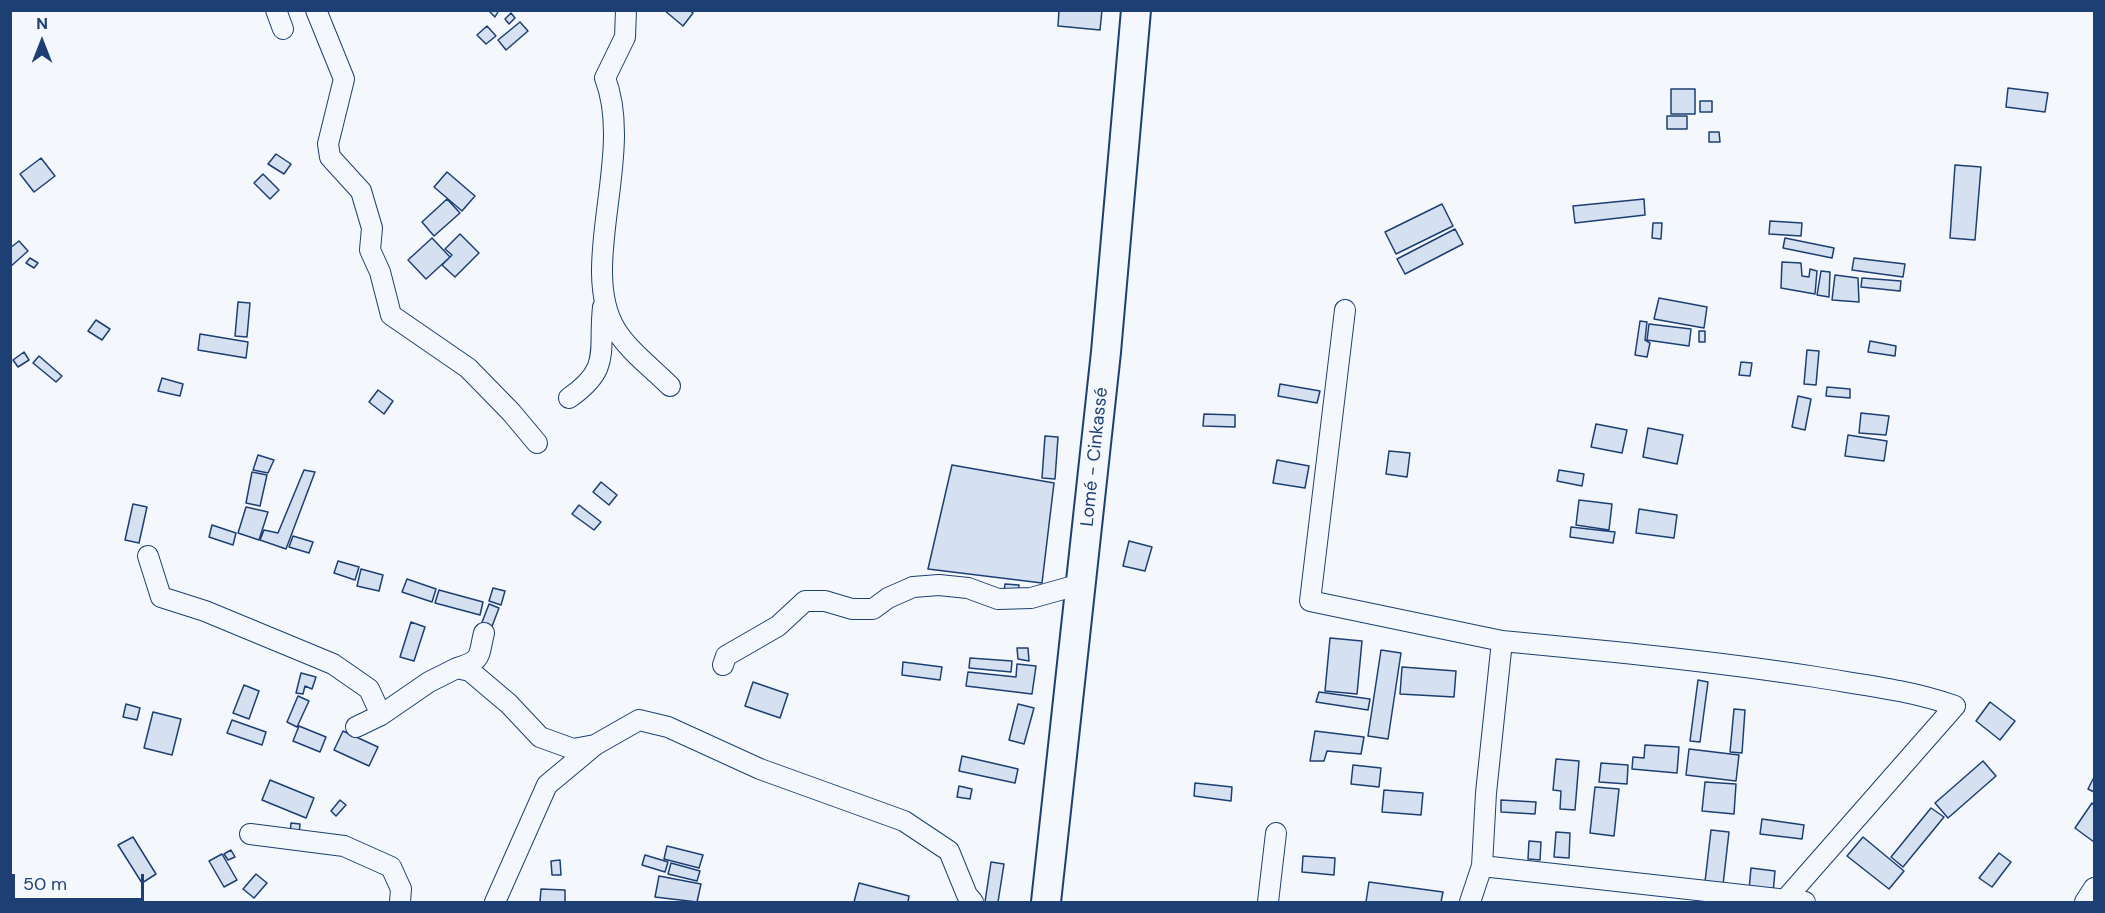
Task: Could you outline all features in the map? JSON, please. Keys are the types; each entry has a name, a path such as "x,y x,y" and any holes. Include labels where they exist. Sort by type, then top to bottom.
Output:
{"highway":[{"name":"Lomé - Cinkassé","path":"1046,903 1081,584 1136,10"}],"street":[{"path":"316,10 344,80 328,144 330,157 361,191 372,228 370,250 380,272 391,315 468,368 512,412 537,443"},
{"path":"569,398 589,383 599,366 605,293 605,238 615,161 613,99 605,78 625,37 626,10"},
{"path":"605,293 608,314 617,332 670,386"},
{"path":"1345,310 1310,602 1502,641 1633,653 1780,672 1920,694 1955,706 1784,901"},
{"path":"148,556 161,597 205,610 333,664 369,689 381,715"},
{"path":"723,665 726,656 778,626 805,601 825,602 852,609 873,609 888,598 913,587 939,585 968,588 998,599 1031,598 1081,584"},
{"path":"484,633 480,656 488,687"},
{"path":"1470,903 1482,866 1486,793 1502,641"},
{"path":"356,727 381,715 429,682 457,668 474,663 480,656"},
{"path":"457,668 470,671 540,737 573,749 595,745"},
{"path":"495,903 547,785 595,745 639,720 668,727 760,769 903,821 949,851 967,895 973,903"},
{"path":"1268,903 1276,833"},
{"path":"250,834 344,846 391,867 401,889 400,903"},
{"path":"1482,866 1805,903"},
{"path":"2085,903 2094,888"}],"building":[{"path":"489,10 499,10 495,17 489,11"},
{"path":"664,10 689,10 693,13 683,26"},
{"path":"1059,10 1102,10 1100,30 1058,26"},
{"path":"511,13 515,18 509,24 505,19"},
{"path":"520,22 528,31 506,50 498,40"},
{"path":"487,26 496,36 486,44 477,35"},
{"path":"2008,88 2048,93 2045,112 2006,107"},
{"path":"1671,89 1695,89 1695,114 1671,114"},
{"path":"1700,101 1712,101 1712,112 1700,112"},
{"path":"1667,116 1687,116 1687,129 1667,129"},
{"path":"1709,132 1719,132 1720,142 1709,142"},
{"path":"276,154 291,164 284,174 268,164"},
{"path":"41,158 55,176 34,192 20,174"},
{"path":"1955,165 1981,167 1975,240 1950,238"},
{"path":"447,172 475,196 462,211 434,187"},
{"path":"263,174 279,190 270,199 254,183"},
{"path":"447,199 460,213 434,236 422,222"},
{"path":"1644,199 1645,215 1575,223 1573,206"},
{"path":"1442,204 1453,226 1396,254 1385,232"},
{"path":"1770,221 1802,223 1801,236 1769,234"},
{"path":"1653,223 1662,223 1661,239 1652,238"},
{"path":"1455,229 1463,244 1405,274 1397,259"},
{"path":"460,234 479,253 455,277 442,265 452,255 445,249"},
{"path":"432,238 450,257 426,279 408,260"},
{"path":"1785,238 1834,248 1832,258 1783,248"},
{"path":"19,241 28,251 10,267 10,248"},
{"path":"30,258 38,263 34,268 26,263"},
{"path":"1854,258 1905,264 1903,277 1852,270"},
{"path":"1782,262 1801,263 1802,276 1809,277 1810,269 1817,271 1815,294 1781,288"},
{"path":"1821,271 1830,272 1829,297 1817,295"},
{"path":"1835,275 1858,278 1859,302 1832,300"},
{"path":"1862,278 1901,281 1900,291 1861,287"},
{"path":"1659,298 1707,307 1704,328 1654,319"},
{"path":"238,302 250,303 247,337 235,336"},
{"path":"96,320 110,329 102,340 88,331"},
{"path":"1640,321 1647,322 1645,340 1650,343 1647,357 1635,355"},
{"path":"1649,324 1691,329 1689,346 1647,340"},
{"path":"1699,331 1705,331 1705,342 1699,342"},
{"path":"200,334 248,342 246,358 198,350"},
{"path":"1870,341 1896,346 1895,356 1868,352"},
{"path":"1807,350 1819,351 1816,385 1804,384"},
{"path":"24,352 29,360 18,367 13,360"},
{"path":"39,356 62,376 56,382 33,363"},
{"path":"1741,362 1752,363 1750,376 1739,375"},
{"path":"162,378 183,384 180,396 158,391"},
{"path":"1280,384 1320,391 1317,403 1278,396"},
{"path":"1827,387 1850,389 1850,398 1826,396"},
{"path":"378,390 393,401 384,414 369,402"},
{"path":"1798,396 1811,399 1805,430 1792,427"},
{"path":"1861,413 1889,416 1886,435 1859,433"},
{"path":"1204,414 1235,415 1235,427 1203,426"},
{"path":"1596,424 1627,430 1622,453 1591,447"},
{"path":"1648,428 1683,435 1677,464 1643,457"},
{"path":"1848,435 1887,441 1884,461 1845,456"},
{"path":"1045,436 1058,437 1055,479 1042,478"},
{"path":"1389,451 1410,453 1407,477 1386,474"},
{"path":"258,455 274,460 268,473 253,470"},
{"path":"1277,460 1309,466 1305,488 1273,483"},
{"path":"952,465 1054,483 1042,583 928,569"},
{"path":"304,470 315,472 286,549 260,540 264,530 278,533"},
{"path":"1559,470 1584,474 1582,486 1557,481"},
{"path":"252,472 267,475 260,506 246,503"},
{"path":"601,482 617,495 609,505 593,492"},
{"path":"1579,500 1612,504 1609,530 1576,525"},
{"path":"133,504 147,507 139,543 125,540"},
{"path":"579,505 601,522 594,530 572,514"},
{"path":"246,507 268,512 259,540 238,533"},
{"path":"1639,509 1677,515 1674,538 1636,533"},
{"path":"212,525 236,533 233,545 209,537"},
{"path":"1571,527 1615,532 1613,543 1570,537"},
{"path":"293,536 313,542 309,553 289,547"},
{"path":"1129,541 1152,547 1145,571 1123,566"},
{"path":"338,561 359,567 355,580 334,573"},
{"path":"361,569 383,575 379,591 357,586"},
{"path":"407,579 436,589 432,602 402,592"},
{"path":"1005,584 1019,585 1018,593 1004,592"},
{"path":"493,588 505,591 501,605 489,601"},
{"path":"439,590 483,602 480,615 435,603"},
{"path":"489,604 499,608 491,629 481,625"},
{"path":"411,622 425,627 414,661 400,657"},
{"path":"1330,638 1362,641 1357,694 1325,691"},
{"path":"1017,648 1028,648 1029,661 1018,659"},
{"path":"1381,650 1401,653 1388,739 1368,736"},
{"path":"970,658 1012,661 1011,672 969,668"},
{"path":"903,662 942,667 940,680 902,675"},
{"path":"1017,664 1036,666 1032,694 966,686 968,672 1016,677"},
{"path":"1402,667 1456,671 1454,697 1400,694"},
{"path":"301,673 316,677 312,689 305,686 303,694 296,693"},
{"path":"1698,680 1708,682 1700,742 1690,741"},
{"path":"753,682 788,694 780,718 745,706"},
{"path":"244,685 259,691 249,719 233,713"},
{"path":"1319,692 1370,699 1368,710 1316,702"},
{"path":"298,696 309,701 297,727 287,722"},
{"path":"1990,702 2015,721 2000,740 1976,721"},
{"path":"126,704 140,708 137,720 123,717"},
{"path":"1018,704 1034,708 1024,744 1009,740"},
{"path":"1734,709 1745,710 1742,753 1730,752"},
{"path":"153,712 181,719 172,755 144,748"},
{"path":"232,720 266,732 262,745 227,733"},
{"path":"299,726 326,737 320,752 293,741"},
{"path":"343,731 378,747 369,766 334,750"},
{"path":"1315,731 1364,737 1361,754 1327,751 1324,761 1310,761"},
{"path":"1645,745 1679,747 1677,773 1632,769 1633,757 1644,758"},
{"path":"1689,749 1739,755 1736,781 1686,775"},
{"path":"962,756 1018,769 1015,783 959,771"},
{"path":"1556,759 1579,761 1575,810 1560,809 1561,791 1553,790"},
{"path":"1983,761 1996,776 1948,818 1935,803"},
{"path":"1601,763 1628,765 1627,784 1599,782"},
{"path":"1353,765 1381,768 1379,787 1351,784"},
{"path":"270,780 314,798 306,818 262,800"},
{"path":"2094,780 2094,792 2088,789"},
{"path":"1705,782 1736,784 1734,814 1702,811"},
{"path":"1195,783 1232,787 1231,801 1194,796"},
{"path":"959,786 972,789 970,799 957,797"},
{"path":"1595,787 1619,789 1614,836 1590,833"},
{"path":"1384,790 1423,793 1421,815 1382,812"},
{"path":"340,800 346,805 336,816 331,811"},
{"path":"1501,800 1536,802 1535,814 1501,812"},
{"path":"2092,803 2094,805 2094,842 2075,828"},
{"path":"1931,808 1944,817 1903,867 1891,857"},
{"path":"1762,819 1804,825 1802,839 1760,834"},
{"path":"291,823 300,824 299,836 290,835"},
{"path":"1711,830 1729,832 1723,885 1705,882"},
{"path":"1556,832 1570,833 1569,858 1554,857"},
{"path":"133,837 156,874 142,883 118,845"},
{"path":"1863,837 1904,871 1889,889 1847,856"},
{"path":"1529,841 1541,842 1540,860 1528,859"},
{"path":"667,846 703,855 699,868 664,859"},
{"path":"231,850 235,857 228,860 224,854"},
{"path":"1999,853 2011,862 1992,887 1979,878"},
{"path":"222,854 237,880 224,887 209,861"},
{"path":"645,855 668,862 665,872 642,865"},
{"path":"1303,856 1335,858 1334,875 1302,872"},
{"path":"560,860 561,875 552,875 551,861"},
{"path":"991,862 1004,864 998,902 985,902"},
{"path":"671,863 700,871 697,881 668,874"},
{"path":"1751,868 1775,871 1773,893 1749,890"},
{"path":"256,874 267,883 254,898 243,889"},
{"path":"659,876 701,884 697,902 655,897"},
{"path":"1369,882 1443,892 1441,902 1366,902"},
{"path":"859,883 909,896 908,902 854,902"},
{"path":"541,889 565,890 565,902 540,902"}]}
